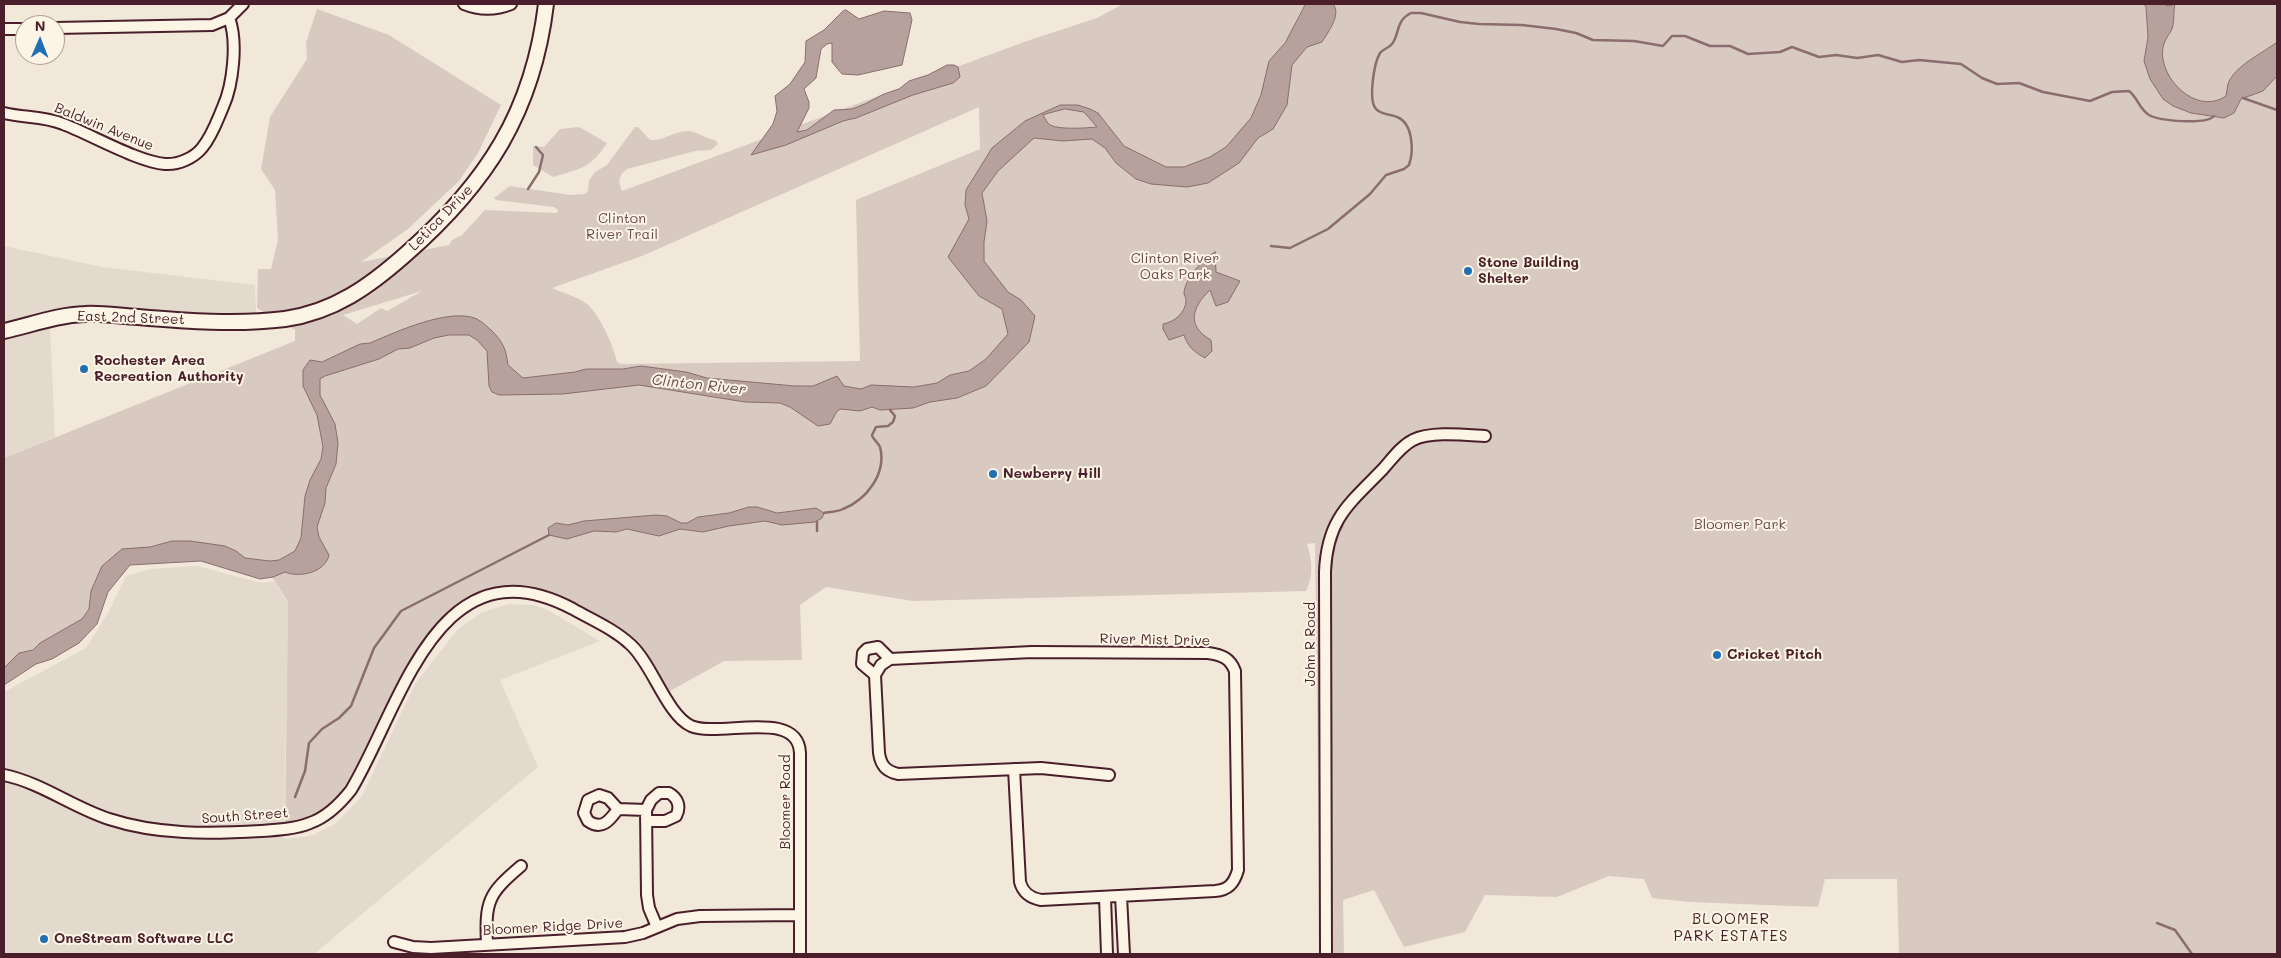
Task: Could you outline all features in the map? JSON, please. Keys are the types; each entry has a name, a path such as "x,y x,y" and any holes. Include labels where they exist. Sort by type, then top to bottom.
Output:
{"street":[{"path":"65,28 212,25 229,18 243,4"},
{"path":"464,4 476,9 504,7 511,4"},
{"name":"Letica Drive","path":"261,320 308,314 328,308 355,295 396,263 449,215 482,176 512,126 536,63 546,4"},
{"name":"Baldwin Avenue","path":"4,113 55,120 157,163 180,162 198,152 206,142 230,90 232,28 229,18"},
{"name":"East 2nd Street","path":"4,331 62,316 86,314 171,320 261,320"},
{"name":"John R Road","path":"1326,954 1325,557 1332,530 1344,509 1404,446 1413,440 1436,435 1485,436"},
{"name":"Bloomer Road","path":"499,592 523,591 547,597 622,637 645,660 670,704 685,722 691,726 704,728 781,729 795,736 800,746 800,954"},
{"name":"South Street","path":"4,774 32,782 97,815 137,826 202,833 278,829 309,824 330,812 351,790 402,685 428,645 454,616 464,608 481,598 499,592"},
{"name":"River Mist Drive","path":"875,675 862,664 863,653 867,649 878,648 890,659 1054,652 1208,654 1222,656 1228,660 1235,672 1236,877 1232,884 1223,890 1041,900 1030,897 1024,891 1020,882 1014,769"},
{"path":"890,659 881,665 875,675 879,753 882,766 886,770 898,774 1056,768 1109,774"},
{"path":"646,821 671,820 678,812 678,803 674,795 661,792 654,796 646,810 646,821 648,895 649,908 657,927"},
{"path":"618,809 646,810"},
{"path":"487,945 486,918 494,890 521,866"},
{"path":"1121,896 1124,954"},
{"path":"1104,897 1107,954"},
{"name":"Bloomer Ridge Drive","path":"394,942 431,948 625,938 678,919 695,916 800,915"}],"shaded area":[{"path":"4,246 102,267 255,285 256,314 209,314 77,308 4,323"},
{"path":"50,326 55,437 4,458 4,337"},
{"path":"197,566 262,583 275,581 288,604 284,839 311,836 335,824 362,796 415,684 458,629 481,613 508,604 533,605 548,610 600,641 500,680 538,767 314,954 4,954 4,692 86,648 108,613 126,576 149,569"}],"green space":[{"path":"1123,4 2277,4 2277,954 1899,954 1897,879 1825,879 1818,907 1690,902 1652,898 1644,879 1609,876 1557,897 1485,895 1465,932 1404,947 1374,890 1343,900 1344,954 1320,954 1315,543 1307,544 1311,568 1309,585 1306,591 913,601 826,587 800,605 802,660 724,661 670,691 636,649 622,637 531,592 472,603 428,645 357,780 321,817 285,829 288,602 275,581 265,570 176,555 125,565 99,600 93,620 4,678 4,458 295,341 295,330 257,308 258,269 271,269 278,240 275,190 261,169 270,117 307,59 306,43 317,9 389,35 501,105 478,153 459,181 408,229 361,262 449,245 452,240 462,235 485,210 557,213 558,210 554,207 496,200 494,198 510,186 570,195 585,194 588,191 589,180 595,172 607,165 635,127 638,127 650,140 689,131 715,140 718,144 711,150 695,151 627,169 620,179 622,191 1024,42 1097,18","holes":["979,107 980,149 856,200 860,361 621,364 617,362 605,331 592,309 578,299 552,288 642,256","422,291 387,311 381,308 357,324 343,315"]},
{"path":"579,127 607,143 590,163 553,177 533,165 533,146 544,147 560,129"}],"water":[{"name":"Clinton River","path":"1306,4 1333,4 1336,12 1335,17 1322,42 1307,47 1292,65 1287,105 1273,129 1258,138 1239,163 1208,183 1187,187 1151,184 1136,179 1116,163 1105,148 1092,139 1063,141 1034,138 998,171 982,193 987,221 984,261 1008,292 1021,300 1035,316 1029,342 986,386 957,398 930,402 913,408 880,410 872,407 860,411 841,409 837,411 830,424 818,426 790,407 780,403 745,402 639,385 563,394 499,395 492,392 489,386 487,351 477,340 469,335 449,335 434,338 410,348 398,349 379,359 320,379 320,395 335,424 338,443 336,464 326,488 325,503 317,527 319,537 329,555 327,561 322,566 317,570 304,574 285,572 273,577 260,579 201,561 130,565 108,592 97,624 79,643 52,659 36,664 4,685 4,668 19,653 33,650 40,643 82,619 89,609 91,591 102,566 122,549 150,547 172,541 190,541 225,546 245,558 270,561 279,560 295,551 301,538 305,496 310,480 321,459 323,447 317,415 303,386 303,370 310,360 322,362 360,344 370,343 423,322 438,318 466,316 477,319 496,335 503,346 508,365 523,378 586,369 623,369 641,366 686,372 707,378 795,386 813,386 837,376 844,386 861,389 871,385 914,387 937,383 950,375 969,371 986,359 1008,334 1002,309 979,296 948,257 969,219 965,205 966,190 992,148 1025,121 1060,105 1078,105 1098,113 1124,146 1166,167 1184,167 1210,157 1226,147 1251,118 1261,95 1269,61 1285,43","holes":["1065,109 1084,112 1097,127 1054,127 1049,124 1043,115"]},
{"path":"2144,4 2164,4 2168,6 2175,4 2173,25 2164,44 2163,59 2171,79 2186,94 2206,102 2216,101 2226,96 2228,84 2236,71 2277,42 2277,76 2263,91 2241,99 2234,113 2224,118 2191,113 2173,106 2163,99 2150,79 2144,61 2148,37 2146,7"},
{"path":"846,10 859,19 884,11 910,13 912,20 902,65 858,75 842,74 832,62 832,43 827,44 821,49 816,78 804,89 809,102 809,108 797,132 807,130 834,110 852,109 865,104 899,89 909,81 928,75 947,65 958,67 960,77 953,83 913,95 786,145 751,155 773,124 777,111 775,96 790,84 805,62 806,41 824,30"},
{"path":"1215,252 1216,272 1240,281 1228,302 1216,306 1210,290 1199,303 1194,316 1195,323 1203,335 1211,340 1212,351 1205,358 1192,349 1184,335 1169,340 1163,329 1163,324 1175,319 1182,313 1186,299 1185,287 1191,275 1205,259"},
{"path":"749,507 757,507 777,513 816,508 824,513 822,518 815,522 782,525 765,521 703,532 680,529 659,536 627,529 616,532 594,531 567,539 549,535 548,528 556,523 568,525 584,521 656,515 667,516 681,523 687,523 698,517 729,513"}],"waterway":[{"path":"1271,246 1290,248 1328,229 1370,194 1386,175 1404,169 1409,165 1412,145 1409,131 1402,120 1376,109 1372,98 1372,90 1374,73 1380,53 1392,44 1402,20 1411,13 1421,13 1460,22 1522,25 1556,29 1576,33 1593,40 1634,41 1663,46 1672,36 1685,36 1710,46 1730,46 1748,54 1780,52 1792,47 1819,57 1836,55 1857,58 1878,55 1902,62 1919,60 1961,64 1982,78 1997,84 2019,83 2043,92 2090,101 2112,92 2129,91 2146,113 2163,119 2193,121 2209,119 2214,116"},
{"path":"2243,98 2277,110"},
{"path":"528,189 539,172 543,155 536,147"},
{"path":"824,513 838,511 851,505 867,493 873,485 880,467 881,457 879,446 872,435 876,427 888,426 893,422 895,416 890,410"},
{"path":"817,522 817,531"},
{"path":"295,797 305,771 309,743 322,729 339,718 351,706 374,648 401,611 549,535"},
{"path":"2157,923 2175,930 2192,954"}],"place":[{"name":"Stone Building Shelter","path":"1468,271"},
{"name":"Rochester Area Recreation Authority","path":"84,369"},
{"name":"Newberry Hill","path":"993,474"},
{"name":"Cricket Pitch","path":"1717,655"},
{"name":"OneStream Software LLC","path":"44,939"}],"district":[{"name":"BLOOMER PARK ESTATES","path":"1731,928"}],"park label":[{"name":"Clinton River Trail","path":"622,227"},
{"name":"Clinton River Oaks Park","path":"1175,268"},
{"name":"Bloomer Park","path":"1740,525"}]}
